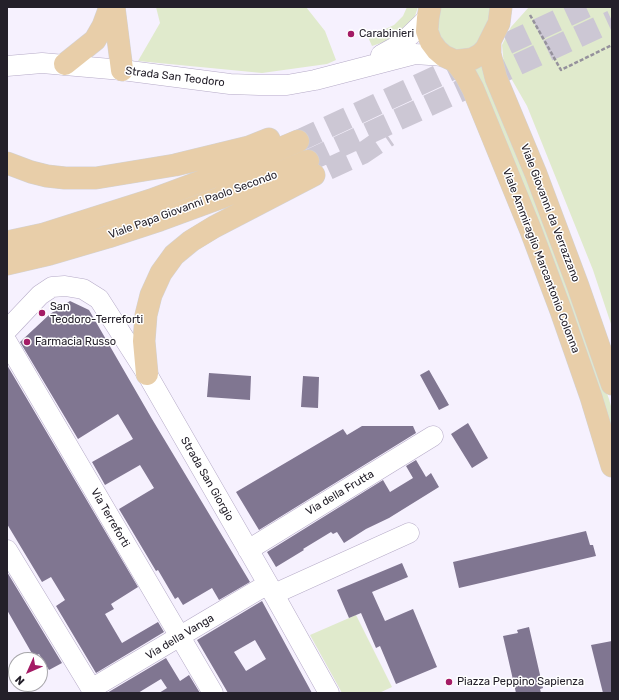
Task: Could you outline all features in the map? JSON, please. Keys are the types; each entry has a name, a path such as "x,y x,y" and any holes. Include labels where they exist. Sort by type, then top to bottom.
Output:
{"main road":[{"path":"65,64 95,40 103,26 110,7"},
{"path":"114,7 122,70"},
{"path":"450,59 472,59 481,54 490,42 500,15 524,11"},
{"name":"Viale Ammiraglio Marcantonio Colonna","path":"429,12 427,31 431,42 437,50 450,59 465,74 474,89 531,231 561,311 591,397 612,466"},
{"name":"Viale Giovanni da Verrazzano","path":"490,42 490,54 496,78 536,174 576,278 612,384"},
{"name":"Viale Papa Giovanni Paolo Secondo","path":"7,163 47,176 65,178 96,178 168,166 296,135 213,178 151,200 104,227 50,254 7,264"},
{"name":"Viale Papa Giovanni Paolo Secondo","path":"7,242 44,234 104,227 220,198 311,168 191,241 174,255 161,273 151,295 146,315 144,341 147,374"}],"street":[{"name":"Strada San Teodoro","path":"343,73 401,44 429,12"},
{"name":"Strada San Teodoro","path":"7,66 42,63 65,64 230,84 259,86 287,85 315,80 415,54 450,59"},
{"name":"Strada San Giorgio","path":"7,330 40,295 52,288 66,286 83,289 99,299 147,374 329,693"},
{"name":"Via Terreforti","path":"7,342 213,693"},
{"name":"Via della Frutta","path":"248,550 433,436"},
{"name":"Via della Vanga","path":"92,691 180,637 271,589 409,533"},
{"path":"7,550 92,691"}],"path":[{"path":"524,11 561,70 612,45"}],"green space":[{"path":"156,7 306,7 325,31 336,60 327,64 262,73 138,61 160,23"},
{"path":"407,7 418,7 415,16 405,29 390,40 372,46 368,37 394,25 403,16"},
{"path":"441,7 492,7 484,33 474,48 454,51 440,39 437,23"},
{"path":"529,7 612,7 612,327 593,270 527,106 504,66 502,45 511,27"},
{"path":"483,62 578,310 609,399 612,410 612,440 470,68"},
{"path":"356,615 392,687 379,693 342,693 310,635"}],"building":[{"path":"70,301 89,310 152,419 250,582 219,600 212,588 183,605 178,597 175,599 158,570 156,571 119,509 154,488 140,465 105,485 92,462 133,439 118,414 78,439 20,342 50,314"},
{"path":"7,365 138,587 111,604 114,609 105,614 122,643 158,622 164,632 96,673 56,606 65,600 51,577 42,582 7,524"},
{"path":"429,370 449,405 439,410 420,375"},
{"path":"209,373 251,376 250,400 207,397"},
{"path":"303,376 319,377 318,408 301,407"},
{"path":"468,423 488,458 472,468 451,434"},
{"path":"362,426 413,426 416,433 259,530 236,492 343,429 347,435"},
{"path":"416,460 426,477 431,473 439,487 389,518 366,529 344,543 337,532 333,534 331,532 276,567 267,552 383,480 390,492 413,478 406,466"},
{"path":"586,531 590,545 593,545 596,556 459,588 453,562"},
{"path":"402,563 408,577 372,592 385,621 413,609 437,667 396,684 380,646 376,648 361,613 349,618 337,590"},
{"path":"7,572 62,663 49,670 48,652 31,652 7,610"},
{"path":"262,601 312,693 228,693 197,640","holes":["255,640 266,659 246,671 234,652"]},
{"path":"529,627 543,688 540,689 541,693 516,693 503,636 518,633 517,630"},
{"path":"612,641 612,693 603,693 591,645"},
{"path":"166,658 180,681 189,675 200,693 159,693 167,688 161,679 138,693 107,693"}],"tunnel":[{"path":"298,141 586,7"},
{"path":"308,161 612,21"},
{"path":"328,169 363,153 388,136"}],"place":[{"name":"Carabinieri","path":"351,34"},
{"name":"San Teodoro-Terreforti","path":"42,313"},
{"name":"Farmacia Russo","path":"27,342"},
{"name":"Piazza Peppino Sapienza","path":"449,682"}]}
